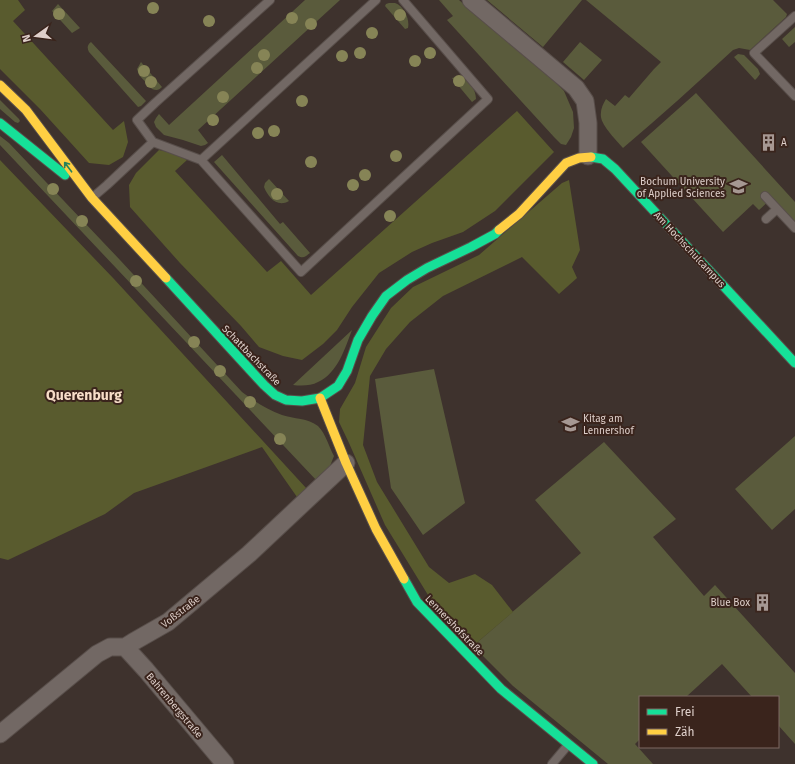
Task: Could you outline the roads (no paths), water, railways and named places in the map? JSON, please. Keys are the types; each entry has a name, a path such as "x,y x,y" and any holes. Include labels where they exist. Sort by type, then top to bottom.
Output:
{"street":[{"path":"471,0 576,88 585,101 588,123 588,156"},
{"name":"Schattbachstraße","path":"0,85 26,110 92,198 264,385 275,395 286,400 302,401 320,398 338,386 347,371 358,340 386,296 407,280 427,268 495,234 519,214 566,164 571,160 588,156"},
{"name":"Schattbachstraße","path":"0,123 92,198"},
{"name":"Am Hochschulcampus","path":"588,156 603,159 615,169 795,363"},
{"name":"Lennershofstraße","path":"320,398 346,463 376,529 417,602 501,689 592,764"},
{"name":"Voßstraße","path":"0,734 97,654 110,647 125,647 168,622 249,554 346,463"},
{"name":"Bahrenbergstraße","path":"125,647 225,764"}],"lane":[{"path":"270,0 137,120 153,142 201,160 301,272 488,99 403,0"},
{"path":"201,160 376,0"},
{"path":"795,16 754,53 795,96"},
{"path":"92,198 107,186 153,142"},
{"path":"765,196 795,228"},
{"path":"766,219 777,209"},
{"path":"552,764 569,745"}],"place":[{"name":"A","path":"768,142"},
{"name":"Bochum University of Applied Sciences","path":"738,187"},
{"name":"Kitag am Lennershof","path":"570,424"},
{"name":"Blue Box","path":"763,602"}],"district":[{"name":"Querenburg","path":"84,395"}]}
